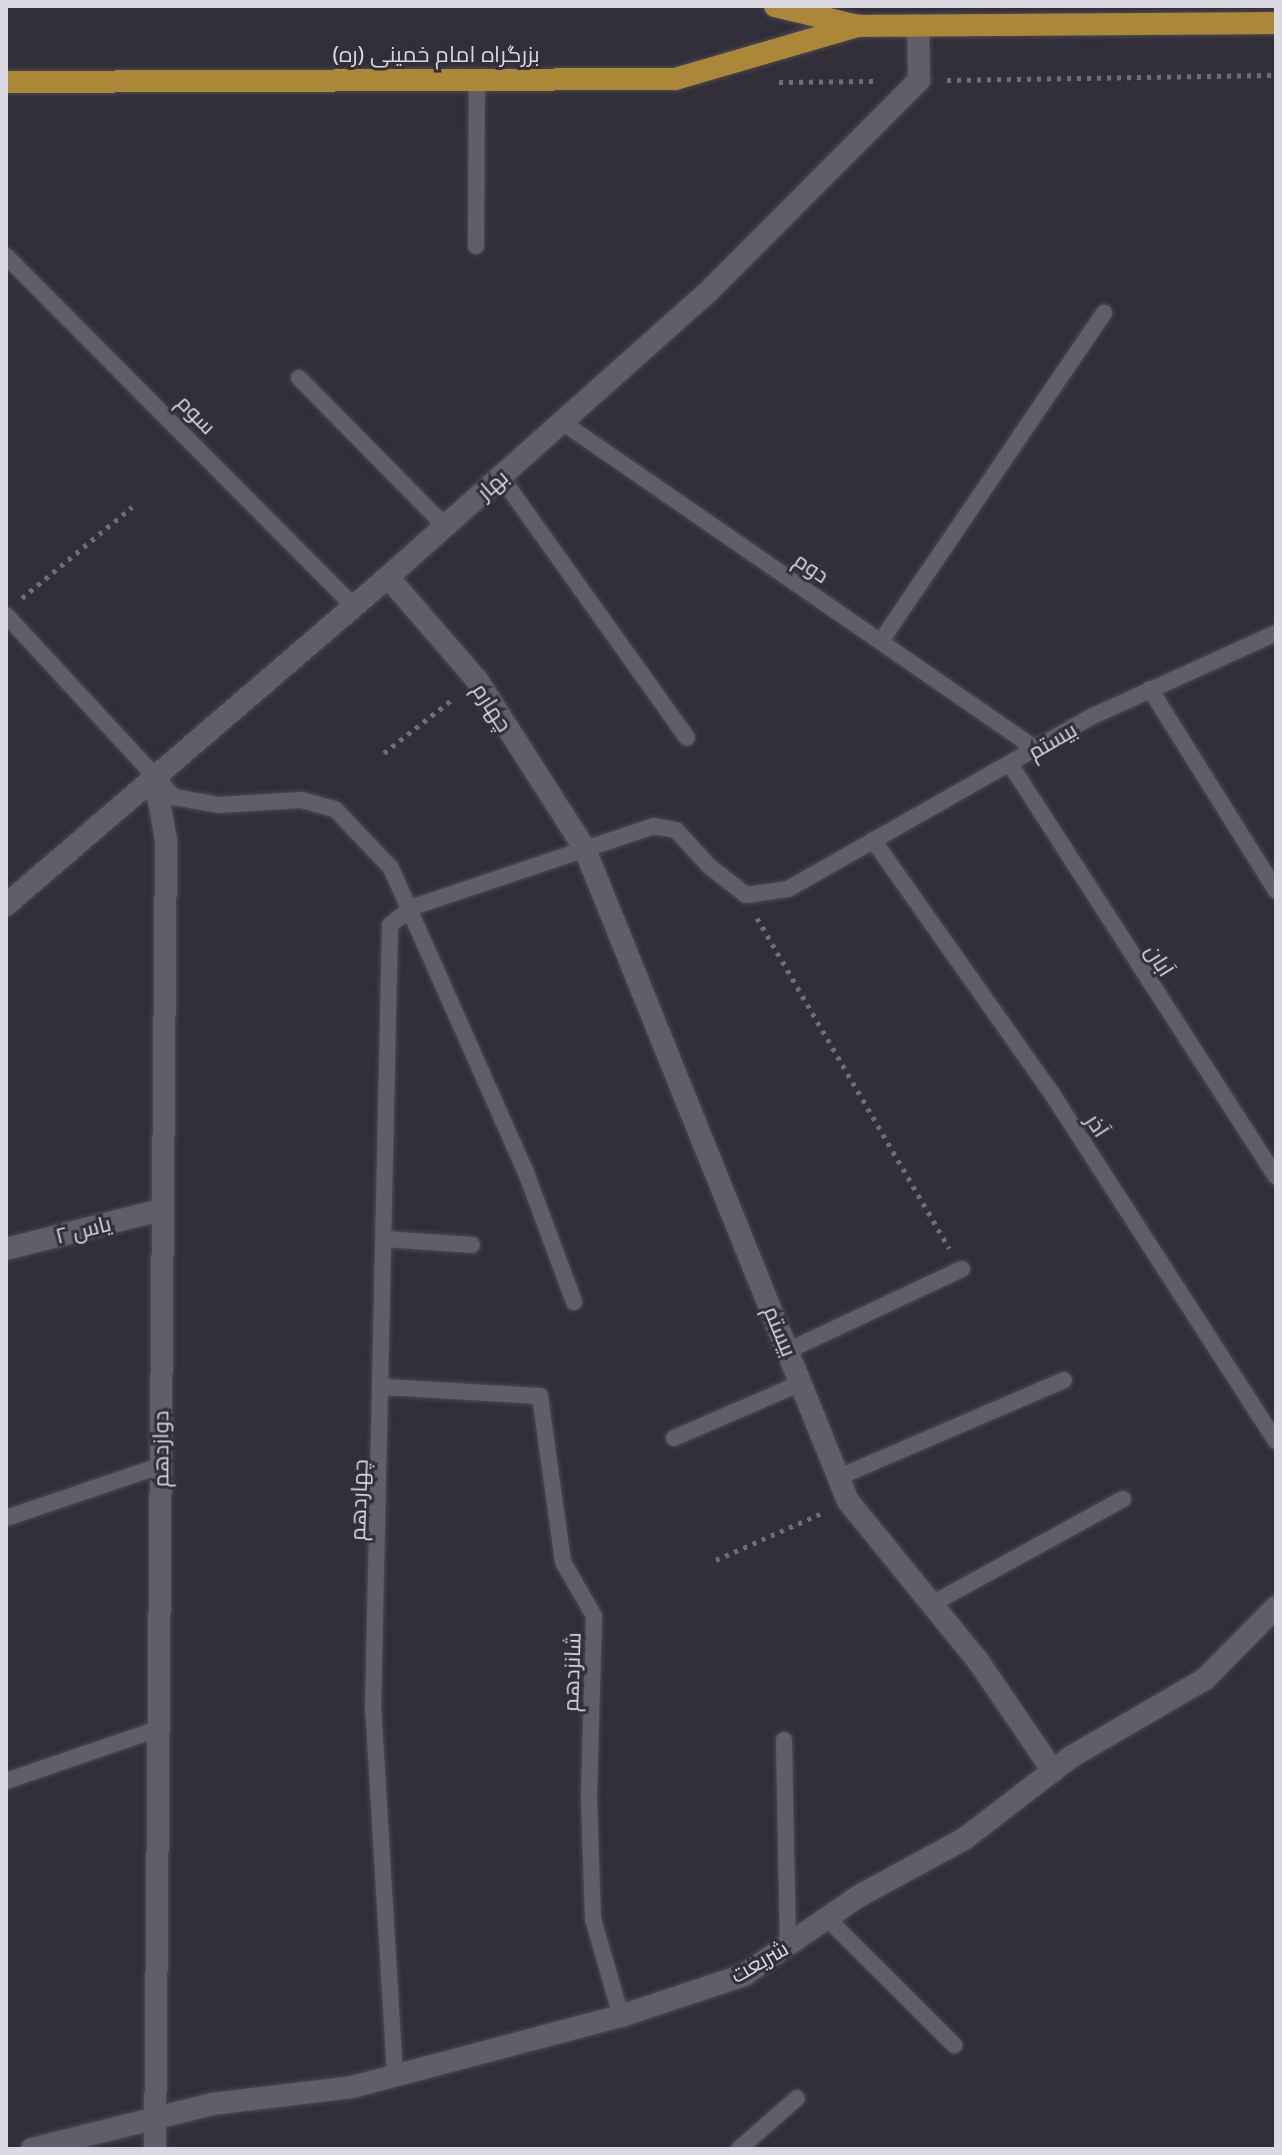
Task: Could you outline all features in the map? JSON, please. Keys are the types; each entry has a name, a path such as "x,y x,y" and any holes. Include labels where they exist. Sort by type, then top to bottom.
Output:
{"highway":[{"name":"بزرگراه امام خمینی (ره)","path":"775,6 858,26 1276,23"},
{"name":"بزرگراه امام خمینی (ره)","path":"6,82 685,77 858,26"}],"street":[{"name":"بهار","path":"6,905 388,577 707,293 919,80 918,25"},
{"name":"چهارم","path":"388,577 477,680 584,847"},
{"name":"دوازدهم","path":"155,779 166,840 160,1210 155,2149"},
{"name":"بیستم","path":"584,847 848,1501 978,1661 1053,1771"},
{"name":"یاس ۲","path":"6,1249 160,1210"},
{"name":"شریعت","path":"32,2149 212,2104 352,2087 621,2016 744,1975 827,1918 964,1839 1053,1771 1205,1679 1276,1607"}],"lane":[{"path":"476,246 477,80"},
{"name":"سوم","path":"6,256 354,606"},
{"path":"881,641 1104,313"},
{"path":"299,378 445,526"},
{"name":"دوم","path":"562,422 1036,749"},
{"path":"501,477 687,738"},
{"path":"6,615 174,797 219,805 301,800 335,809 391,868 413,907 525,1170 574,1302"},
{"name":"بیستم","path":"746,895 788,889 1036,749 1150,689 1276,633"},
{"path":"1150,689 1276,891"},
{"name":"آبان","path":"1010,764 1276,1177"},
{"path":"413,907 653,826 676,830 709,866 746,895"},
{"name":"آذر","path":"873,840 1054,1097 1276,1441"},
{"name":"چهاردهم","path":"395,2075 373,1710 383,1387 390,925 413,907"},
{"path":"385,1239 472,1245"},
{"path":"789,1350 962,1269"},
{"path":"839,1477 1064,1380"},
{"path":"674,1438 801,1383"},
{"name":"شانزدهم","path":"383,1387 540,1396 563,1562 594,1616 589,1799 593,1919 621,2016"},
{"path":"6,1518 160,1466"},
{"path":"932,1604 1123,1499"},
{"path":"6,1781 158,1729"},
{"path":"784,1740 788,1945"},
{"path":"827,1918 954,2045"},
{"path":"739,2149 797,2098"}],"path":[{"path":"17,602 132,507"},
{"path":"384,753 477,680"},
{"path":"746,895 777,961 962,1269"},
{"path":"716,1560 848,1501"}]}
